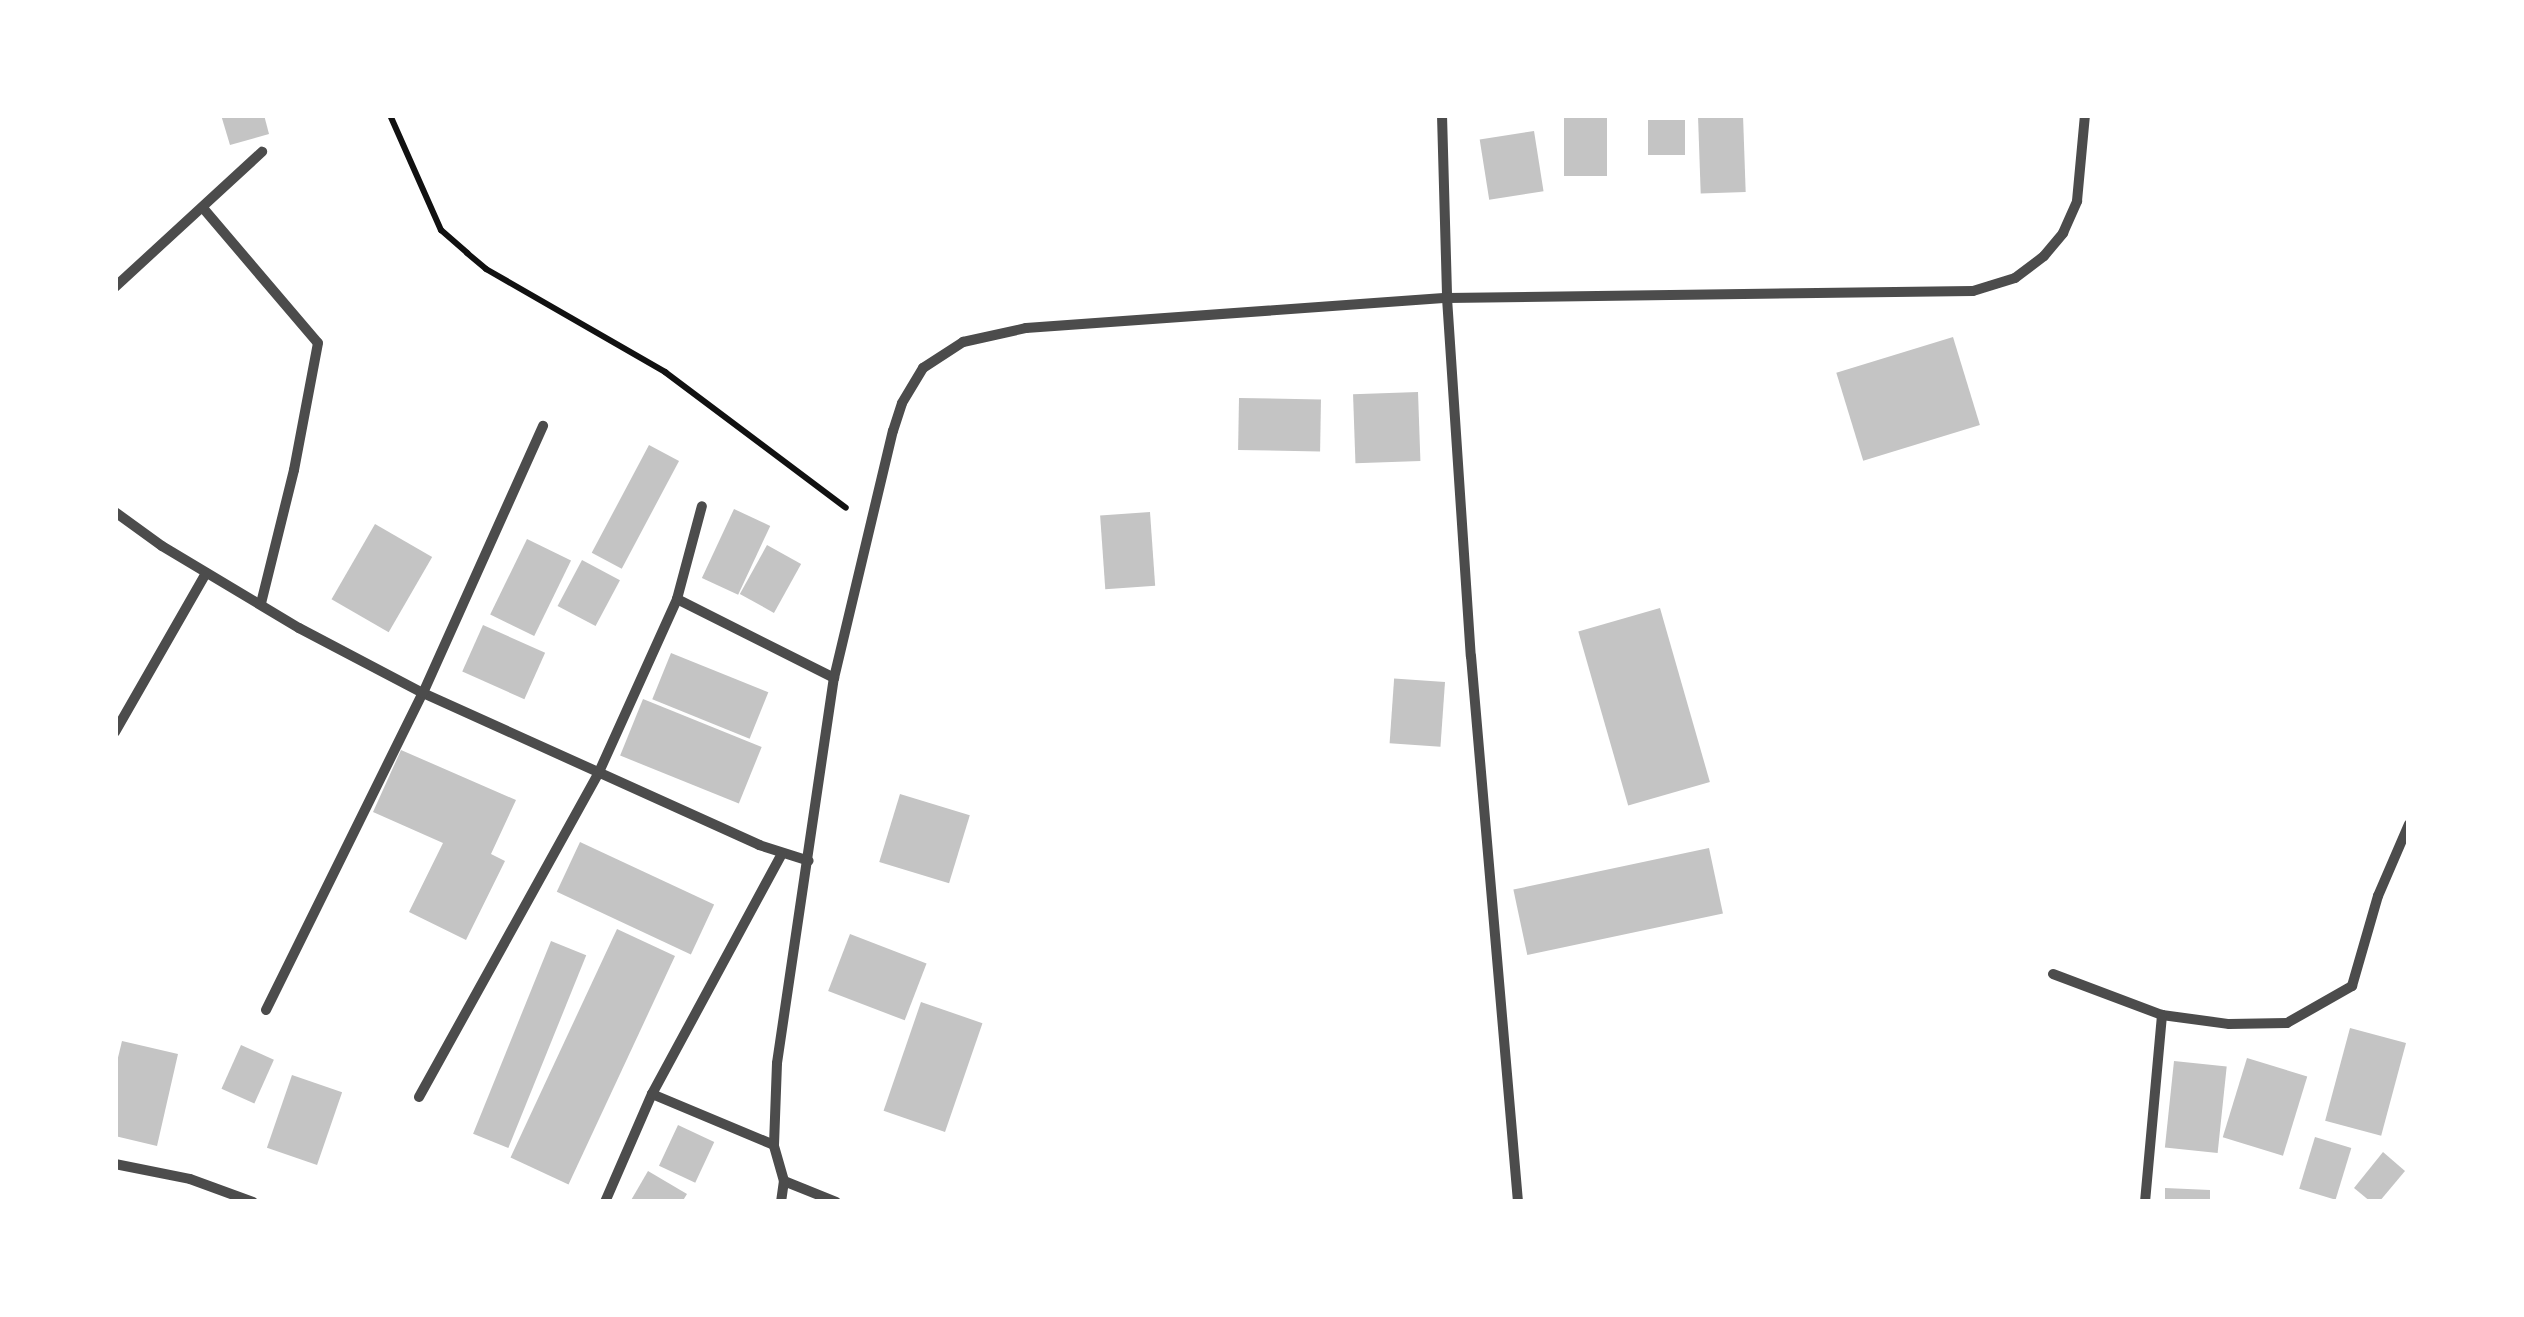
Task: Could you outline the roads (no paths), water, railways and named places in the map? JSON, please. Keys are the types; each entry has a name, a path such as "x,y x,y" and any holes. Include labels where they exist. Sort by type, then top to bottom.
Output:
{"street":[{"path":"1442,115 1447,298 1471,656 1518,1202"},
{"path":"781,1202 784,1181 774,1145 777,1063 834,678 868,525 902,403 923,368 963,342 1026,328 1447,298 1974,291 2015,278 2044,256 2063,233 2077,201 2085,115"},
{"path":"115,287 262,152"},
{"path":"203,208 318,342 294,470 260,603"},
{"path":"266,1010 423,694 543,426"},
{"path":"419,1097 599,772 676,599 702,506"},
{"path":"115,512 206,573 423,694 782,854 809,861"},
{"path":"115,732 206,573"},
{"path":"676,599 834,678"},
{"path":"2053,974 2162,1016 2229,1024 2287,1023 2352,986 2378,896 2409,824"},
{"path":"605,1202 652,1094 782,854"},
{"path":"2145,1202 2162,1016"},
{"path":"652,1094 774,1145"},
{"path":"115,1164 190,1180 253,1202"},
{"path":"784,1181 836,1202"}]}
